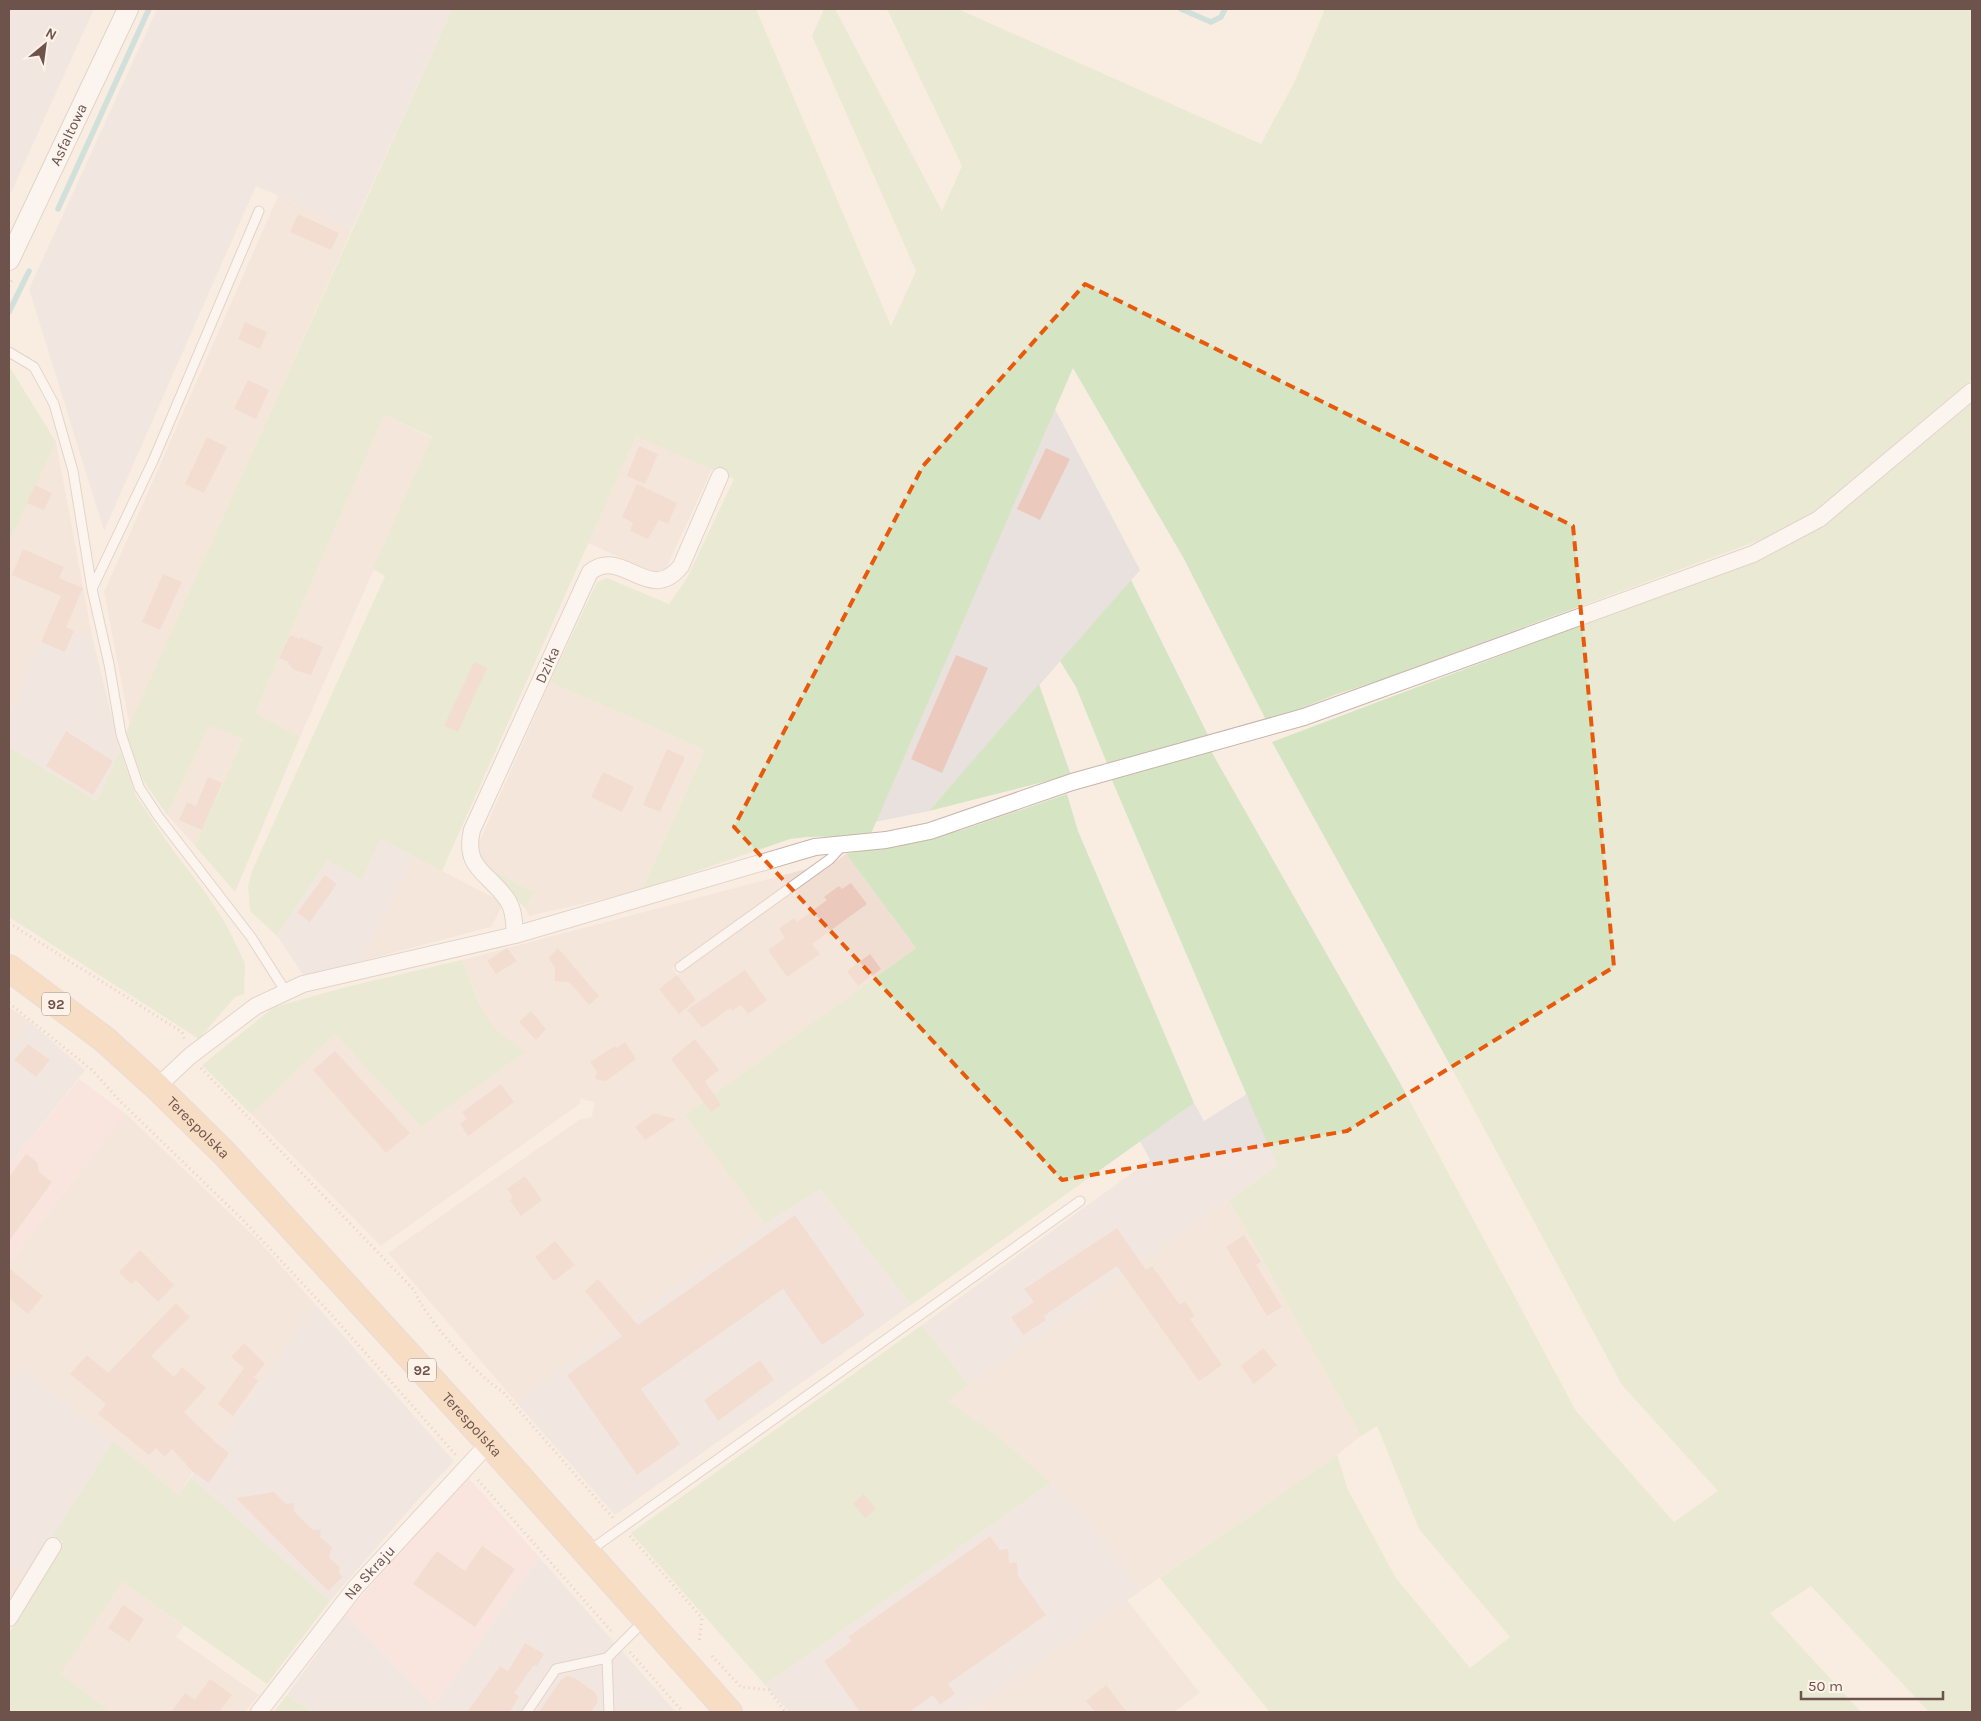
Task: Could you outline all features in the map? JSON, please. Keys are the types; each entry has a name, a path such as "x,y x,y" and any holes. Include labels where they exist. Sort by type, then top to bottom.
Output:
{"main road":[{"name":"Terespolska","path":"9,968 104,1040 157,1087 224,1153 489,1443 729,1712"}],"street":[{"name":"Asfaltowa","path":"9,260 128,9"},
{"path":"157,1087 190,1056 256,1006 303,984 515,935 815,847 846,842 886,840 930,831 1072,782 1304,718 1753,554 1820,519 1972,391"},
{"name":"Dzika","path":"515,935 514,916 507,899 475,865 470,841 472,830 590,572 598,566 613,565 645,578 658,581 674,575 681,566 720,476"},
{"name":"Na Skraju","path":"259,1712 355,1588 489,1443"},
{"path":"9,1618 53,1546"}],"lane":[{"path":"92,589 153,462 259,211"},
{"path":"9,352 34,366 54,404 73,471 92,589 109,664 121,734 139,787 158,816 251,938 286,992"},
{"path":"680,967 830,859 846,842"},
{"path":"587,1552 1080,1201"},
{"path":"527,1712 556,1669 607,1658 646,1619"},
{"path":"607,1658 609,1712"}],"path":[{"path":"9,923 182,1032 190,1056 414,1290 420,1306 485,1380 503,1392 702,1618 698,1642 704,1648"},
{"path":"9,1003 92,1070 121,1102 243,1220 330,1313 683,1712"},
{"path":"711,1655 741,1687 769,1690 786,1712"}],"highlighted area":[{"path":"1085,284 1573,526 1614,967 1347,1131 1062,1180 734,827 923,466"}],"shaded area":[{"path":"9,9 94,9 9,197"},
{"path":"157,9 452,9 352,229 256,186 104,531 29,289"},
{"path":"278,196 352,229 130,727 104,592"},
{"path":"1055,409 1140,570 929,811 875,822"},
{"path":"384,415 432,438 300,737 255,713"},
{"path":"636,435 712,469 666,569 655,573 588,543"},
{"path":"56,442 93,640 56,624 41,642 9,716 9,543"},
{"path":"56,623 93,640 120,750 97,801 9,747 9,716 41,641"},
{"path":"550,682 705,750 642,890 529,916 525,908 534,892 482,865 476,849"},
{"path":"209,726 243,739 195,846 167,815"},
{"path":"380,839 413,856 362,961 304,976 277,936 328,860"},
{"path":"846,854 916,948 685,1115 765,1224 516,1402 388,1253 579,1120 592,1117 594,1102 580,1099 581,1103 381,1246 251,1114 335,1034 421,1127 525,1051 506,1041 487,1022 462,960 810,868 672,968 677,975"},
{"path":"413,856 504,903 491,927 362,961"},
{"path":"9,1007 29,1021 9,1048"},
{"path":"29,1021 85,1070 9,1167 9,1048"},
{"path":"79,1079 125,1113 9,1263 9,1167"},
{"path":"1247,1094 1277,1166 969,1385 922,1325 1150,1160 1140,1141 1194,1103 1204,1121"},
{"path":"125,1113 258,1240 315,1304 228,1429 215,1442 194,1470 179,1495 20,1366 9,1384 9,1263"},
{"path":"820,1189 911,1305 615,1515 516,1402 765,1224"},
{"path":"1229,1200 1361,1436 1337,1455 1142,1590 1080,1511 1051,1483 997,1435 946,1401"},
{"path":"315,1304 454,1461 330,1601 191,1477 215,1442 228,1429"},
{"path":"20,1366 113,1441 28,1578 9,1565 9,1384"},
{"path":"467,1476 539,1557 434,1705 346,1614"},
{"path":"1051,1483 1080,1511 1142,1590 968,1712 789,1712 765,1685"},
{"path":"539,1557 676,1712 312,1712 287,1695 346,1614 434,1705"},
{"path":"9,1565 28,1578 9,1608"},
{"path":"122,1582 184,1626 176,1637 259,1695 245,1712 111,1712 59,1674"},
{"path":"1127,1600 1200,1693 1174,1712 968,1712"}],"green space":[{"path":"452,9 756,9 891,326 916,271 812,36 824,9 835,9 942,211 962,166 887,9 958,9 1261,144 1294,83 1325,9 1972,9 1972,379 1814,512 1779,533 1375,682 1337,694 1267,722 1184,559 1073,368 870,836 790,839 642,890 705,750 550,682 597,582 607,578 669,604 687,578 734,479 636,436 442,871 380,839 362,880 328,860 277,936 250,911 248,886 252,871 385,576 373,569 432,437 384,415 255,713 300,737 235,892 195,846 243,739 209,726 167,815 143,780 126,733"},
{"path":"9,366 56,442 9,543"},
{"path":"1972,403 1972,1712 1929,1712 1811,1586 1770,1613 1861,1712 1270,1712 1160,1578 1337,1455 1348,1490 1396,1578 1470,1668 1510,1637 1419,1529 1377,1426 1361,1436 1229,1200 1277,1166 1111,778 1211,751 1399,1081 1576,1411 1674,1522 1718,1491 1622,1385 1443,1052 1272,742 1775,552 1824,526"},
{"path":"1131,580 1210,739 1108,766 1076,687 1060,661"},
{"path":"1039,684 1071,775 929,811"},
{"path":"9,747 97,801 120,750 136,796 173,850 208,896 227,926 245,963 244,994 235,997 199,1039 9,917"},
{"path":"1067,794 1078,831 1194,1103 911,1305 820,1189 765,1224 685,1115 916,948 846,854 962,830"},
{"path":"482,865 534,892 525,908"},
{"path":"462,960 484,1013 491,1023 511,1042 526,1051 421,1127 335,1034 251,1114 202,1065 274,1007 350,986"},
{"path":"922,1325 969,1385 947,1401 997,1435 1051,1483 765,1685 631,1533"},
{"path":"113,1441 179,1495 191,1477 330,1601 267,1684 122,1582 60,1674 111,1712 9,1712 9,1633 63,1541 53,1536"},
{"path":"287,1695 312,1712 274,1712"}],"building":[{"path":"298,214 339,233 331,250 290,232"},
{"path":"245,322 267,332 260,349 238,339"},
{"path":"248,380 269,390 256,419 234,409"},
{"path":"207,437 227,447 204,493 185,484"},
{"path":"639,446 658,454 645,484 627,476"},
{"path":"1046,448 1070,459 1040,520 1017,509"},
{"path":"637,484 677,503 668,524 659,520 648,539 630,531 633,523 622,517"},
{"path":"35,485 52,493 44,510 27,503"},
{"path":"23,549 64,567 59,578 83,588 66,627 74,631 65,652 41,642 61,596 12,575"},
{"path":"163,574 182,582 160,630 142,622"},
{"path":"290,635 299,639 300,637 323,647 311,675 294,670 288,664 289,662 279,658"},
{"path":"956,655 988,668 942,773 911,759"},
{"path":"474,662 487,668 458,732 444,726"},
{"path":"66,731 113,761 93,795 46,766"},
{"path":"667,749 685,757 660,812 643,805"},
{"path":"603,772 634,787 622,812 591,797"},
{"path":"208,777 222,783 202,830 179,820 187,802 196,806"},
{"path":"325,875 337,884 310,922 297,913"},
{"path":"851,883 867,904 812,944 820,954 787,977 768,950 785,938 779,928 794,918 797,922 827,900 824,897 832,891 839,886 842,889"},
{"path":"507,948 517,961 496,974 487,961"},
{"path":"558,948 599,996 589,1005 569,982 555,981 555,967 548,958"},
{"path":"870,954 881,969 858,986 847,971"},
{"path":"745,970 767,1000 748,1014 741,1005 732,1011 730,1008 702,1028 687,1010"},
{"path":"677,975 696,1000 679,1014 659,989"},
{"path":"531,1011 546,1029 536,1040 519,1022"},
{"path":"695,1039 719,1070 705,1081 721,1105 711,1112 671,1059"},
{"path":"625,1042 636,1059 606,1081 595,1079 597,1072 590,1062"},
{"path":"28,1044 50,1060 36,1077 14,1060"},
{"path":"335,1051 410,1133 386,1153 313,1070"},
{"path":"501,1084 514,1102 468,1136 460,1124 467,1119 462,1112"},
{"path":"654,1113 676,1119 645,1140 635,1127"},
{"path":"26,1154 37,1162 39,1172 52,1182 9,1241 9,1177"},
{"path":"525,1176 542,1200 521,1216 510,1200 513,1197 507,1189"},
{"path":"795,1215 865,1315 822,1345 783,1289 641,1389 680,1444 637,1475 567,1375 622,1336 585,1291 598,1279 638,1325"},
{"path":"1117,1228 1146,1270 1152,1266 1180,1305 1185,1301 1195,1316 1190,1319 1222,1365 1199,1381 1117,1266 1044,1316 1046,1320 1023,1335 1011,1317 1034,1302 1024,1289"},
{"path":"1244,1235 1261,1262 1256,1265 1282,1307 1267,1316 1226,1247"},
{"path":"555,1241 575,1265 554,1281 535,1257"},
{"path":"140,1250 174,1285 158,1302 136,1280 131,1284 119,1272"},
{"path":"9,1268 43,1296 28,1314 9,1298"},
{"path":"176,1303 190,1317 151,1356 174,1377 182,1367 206,1388 184,1412 229,1453 209,1483 193,1472 172,1449 165,1457 156,1448 149,1455 98,1414 106,1404 70,1374 87,1355 108,1373"},
{"path":"244,1343 265,1364 254,1377 247,1371 258,1381 233,1416 218,1404 244,1368 231,1357"},
{"path":"1263,1348 1277,1365 1254,1384 1241,1366"},
{"path":"760,1360 774,1380 718,1421 704,1400"},
{"path":"274,1492 286,1504 294,1503 294,1511 313,1530 321,1529 320,1537 332,1547 329,1558 340,1567 339,1573 343,1577 328,1591 236,1498"},
{"path":"864,1494 876,1509 865,1518 853,1503"},
{"path":"990,1536 1000,1550 1008,1549 1009,1563 1017,1562 1018,1576 1046,1615 948,1684 955,1694 940,1705 933,1695 909,1712 860,1712 824,1661 852,1641 848,1637"},
{"path":"482,1546 515,1569 475,1627 413,1584 437,1551 465,1571"},
{"path":"123,1605 144,1619 129,1642 108,1628"},
{"path":"525,1643 544,1654 537,1666 534,1665 514,1693 519,1696 510,1712 467,1712 500,1666 508,1671"},
{"path":"567,1676 575,1678 596,1693 598,1702 591,1712 539,1712 561,1680"},
{"path":"210,1679 232,1695 219,1712 171,1712 185,1693 195,1700"},
{"path":"1106,1685 1127,1712 1095,1712 1086,1701"}],"waterway":[{"path":"58,209 149,9"},
{"path":"1181,9 1211,22 1221,17 1225,9"},
{"path":"9,312 29,271"}]}
